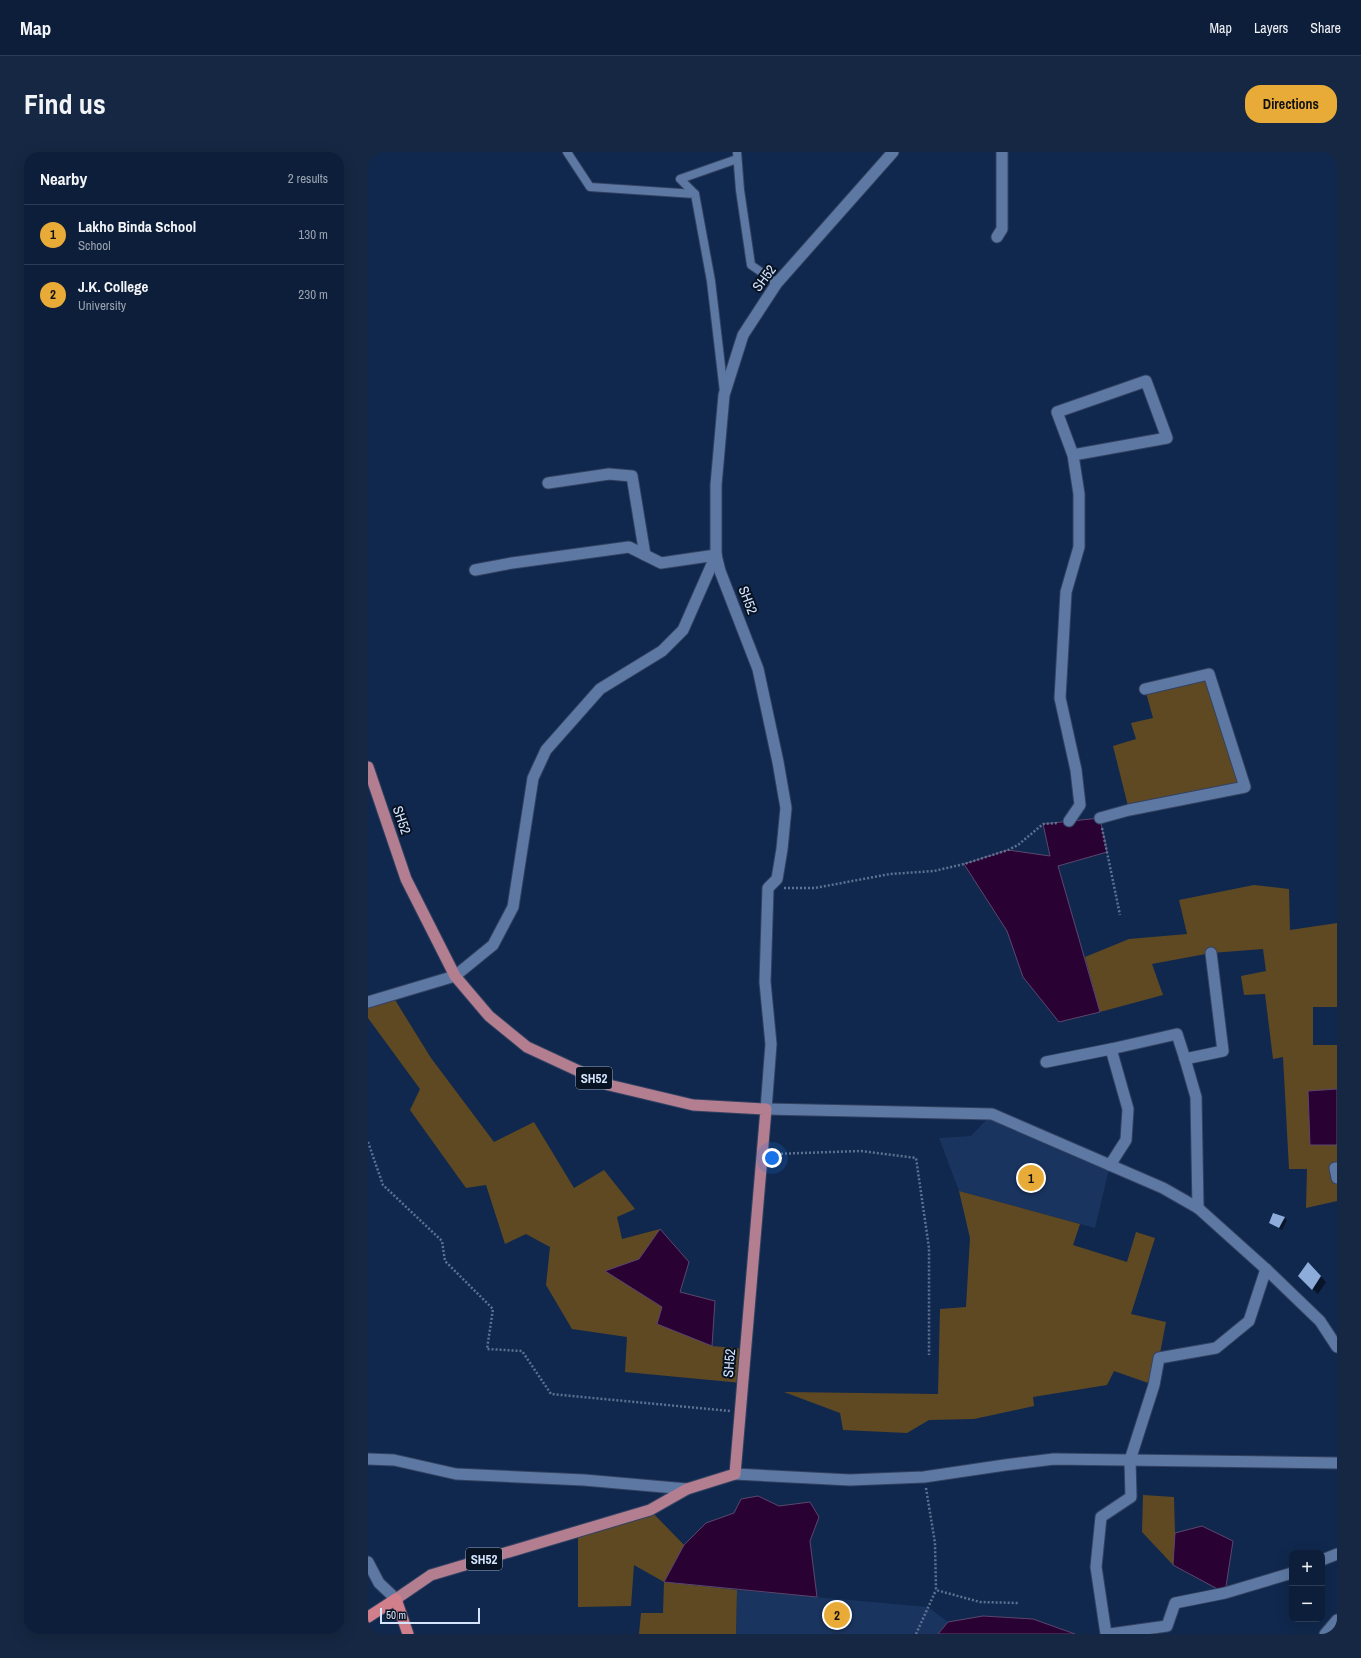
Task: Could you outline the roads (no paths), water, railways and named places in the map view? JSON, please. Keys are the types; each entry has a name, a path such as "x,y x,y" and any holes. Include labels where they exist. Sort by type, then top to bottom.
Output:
{"highway":[{"path":"368,1617 396,1599 408,1634"}],"main road":[{"name":"SH52","path":"368,767 406,879 455,976 489,1016 527,1046 610,1085 693,1105 766,1109 734,1474 687,1489 650,1510 431,1576 396,1599"}],"street":[{"name":"SH52","path":"766,1109 771,1044 765,982 768,888 777,878 782,849 786,808 778,762 758,669 720,571 716,555 716,485 724,395 743,335 777,283 893,152"},
{"path":"997,237 1002,229 1002,152"},
{"path":"1069,821 1080,805 1076,770 1060,698 1066,592 1079,547 1079,494 1073,455 1057,412 1146,381 1167,438 1073,455"},
{"path":"548,483 609,474 632,476 645,555"},
{"path":"475,570 512,563 629,547 661,562 716,555"},
{"path":"368,1002 455,976 493,945 513,907 533,778 546,750 600,689 662,651 683,630 716,555"},
{"path":"1100,818 1128,810 1245,787 1209,674 1145,689"},
{"path":"1185,1059 1223,1050 1211,953"},
{"path":"1046,1062 1177,1034 1196,1097 1198,1208"},
{"path":"1110,1165 1126,1140 1128,1109 1111,1049"},
{"path":"766,1109 992,1114 1163,1188 1198,1208 1266,1269 1320,1321 1337,1347"},
{"path":"1337,1168 1334,1168 1337,1178"},
{"path":"1106,1634 1096,1567 1101,1517 1131,1497 1130,1460 1154,1385 1159,1358 1216,1348 1249,1321 1266,1269"},
{"path":"368,1459 394,1460 456,1474 584,1480 687,1489"},
{"path":"734,1474 850,1480 924,1477 1054,1459 1337,1463"},
{"path":"1325,1559 1337,1554"},
{"path":"368,1562 379,1583 396,1599"},
{"path":"1110,1634 1167,1626 1175,1603 1225,1593 1289,1574"},
{"path":"1325,1634 1337,1620"}],"lane":[{"path":"566,152 590,187 695,194"},
{"path":"724,395 711,281 695,194 680,179 737,156 740,190 751,265 777,283"}],"place":[{"name":"Lakho Binda School","path":"1031,1178"},
{"name":"J.K. College","path":"837,1615"}]}
